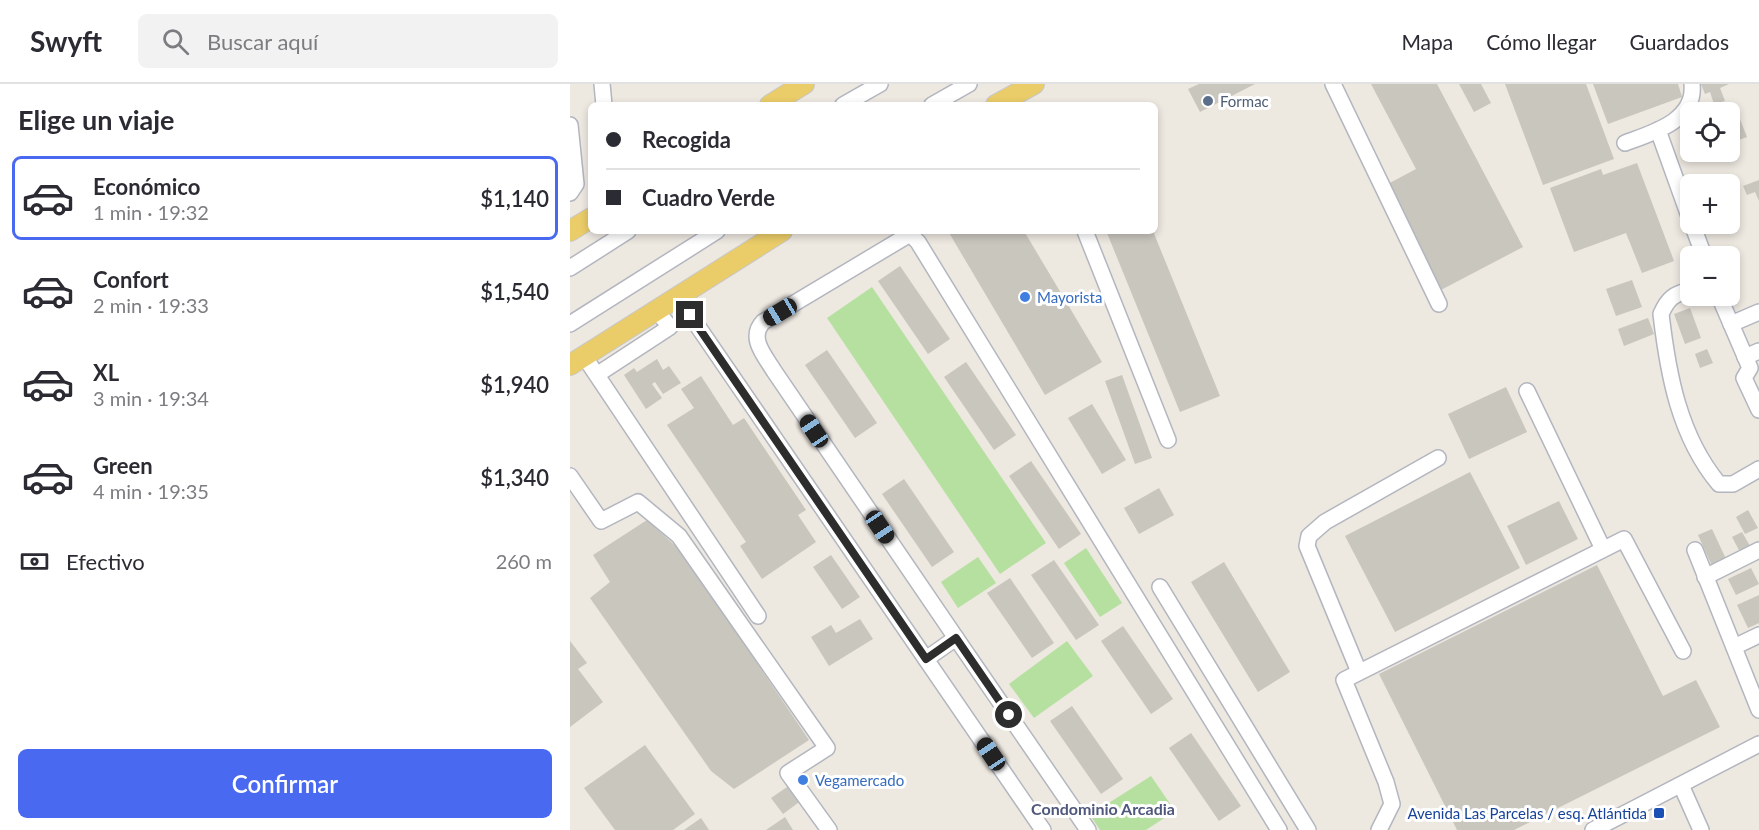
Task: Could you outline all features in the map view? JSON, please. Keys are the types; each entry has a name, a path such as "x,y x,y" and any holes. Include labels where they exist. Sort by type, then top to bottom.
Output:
{"main road":[{"path":"775,102 804,84"},
{"path":"1006,102 1034,84"},
{"path":"570,231 588,220"},
{"path":"577,360 777,234"}],"street":[{"path":"602,84 604,102"},
{"path":"848,102 880,84"},
{"path":"937,102 969,84"},
{"path":"1333,84 1439,304"},
{"path":"1625,143 1670,125 1689,105 1692,84"},
{"path":"570,126 576,184 570,193"},
{"path":"1658,130 1680,191"},
{"path":"570,268 623,234"},
{"path":"570,324 712,234"},
{"path":"1088,830 780,381 756,341 758,329 763,322 910,234 924,252 1278,830"},
{"path":"1086,234 1168,440"},
{"path":"1680,292 1674,294 1666,302 1661,314 1673,395 1703,466 1719,484 1733,484 1759,469"},
{"path":"677,296 1044,830"},
{"path":"1723,306 1731,324 1752,354 1750,368 1744,378 1759,410"},
{"path":"598,374 670,327 656,310"},
{"path":"1731,324 1759,312"},
{"path":"577,360 598,374 758,616"},
{"path":"1527,391 1604,549"},
{"path":"1359,672 1307,546 1309,536 1325,522 1438,458"},
{"path":"570,476 601,520 638,502 679,536 827,748 788,773 829,830"},
{"path":"1379,830 1392,804 1386,782 1344,680 1624,539 1683,651"},
{"path":"1695,550 1759,710"},
{"path":"1705,577 1759,550"},
{"path":"1160,587 1308,830"},
{"path":"1734,647 1759,635"},
{"path":"926,659 956,638"},
{"path":"1593,830 1759,744"},
{"path":"1681,785 1701,830"}],"green space":[{"path":"872,287 1046,543 1000,574 827,318"},
{"path":"1086,548 1122,603 1100,617 1064,563"},
{"path":"978,557 996,583 958,608 941,582"},
{"path":"1067,641 1093,676 1034,718 1009,684"},
{"path":"1151,776 1175,811 1146,830 1100,830 1090,815"}],"building":[{"name":"Formac","path":"1199,84 1255,84 1200,112 1188,89"},
{"path":"1371,84 1437,84 1523,247 1439,291 1384,186 1416,169"},
{"path":"1459,84 1481,84 1491,103 1474,112"},
{"path":"1505,84 1586,84 1614,159 1543,185"},
{"path":"1593,84 1678,84 1682,97 1608,124"},
{"path":"1701,84 1729,84 1720,88 1725,101 1713,102 1710,92 1705,94"},
{"path":"1740,119 1747,137 1740,139"},
{"path":"1637,163 1674,261 1642,273 1626,233 1574,252 1550,188 1601,169 1603,175"},
{"path":"1759,180 1759,201 1755,192 1747,195 1743,186"},
{"name":"Mayorista","path":"950,234 1026,234 1102,362 1045,395"},
{"path":"1107,234 1154,234 1220,396 1180,412"},
{"path":"900,266 950,339 928,354 878,281"},
{"path":"1632,280 1642,307 1616,316 1606,289"},
{"path":"1690,308 1701,338 1685,344 1674,314"},
{"path":"1648,318 1654,334 1624,346 1618,329"},
{"path":"1707,349 1713,363 1700,368 1695,354"},
{"path":"827,350 877,423 855,438 805,365"},
{"path":"657,359 663,370 669,366 681,383 663,394 655,382 652,384 662,398 646,409 624,375 634,368 637,372"},
{"path":"966,362 1016,435 994,450 944,377"},
{"path":"1122,375 1152,458 1135,464 1105,381"},
{"path":"701,376 733,425 744,418 806,510 798,515 816,542 762,579 740,546 746,542 667,425 694,408 681,389"},
{"path":"1506,387 1527,432 1469,459 1448,414"},
{"path":"1092,404 1126,460 1102,474 1068,418"},
{"path":"1031,461 1081,534 1059,549 1009,476"},
{"path":"1470,472 1520,568 1395,632 1345,536"},
{"path":"904,479 954,552 932,567 882,494"},
{"path":"1159,488 1174,515 1139,534 1124,508"},
{"path":"1559,501 1578,539 1526,565 1507,526"},
{"path":"1748,510 1758,528 1745,534 1736,517"},
{"path":"647,520 682,552 809,740 734,789 711,771 590,598 610,582 593,555"},
{"path":"1712,529 1726,559 1712,566 1698,535"},
{"path":"1742,532 1750,546 1740,552 1732,537"},
{"path":"831,555 860,597 842,609 813,567"},
{"path":"1054,560 1099,625 1076,640 1031,575"},
{"path":"1224,562 1290,672 1258,692 1191,582"},
{"path":"1597,565 1663,696 1696,680 1720,727 1514,830 1457,830 1379,674"},
{"path":"1751,568 1759,584 1736,595 1728,579"},
{"path":"1010,578 1054,643 1032,658 987,593"},
{"path":"1759,595 1759,623 1748,628 1737,605"},
{"path":"860,619 873,639 829,666 811,637 831,625 836,633"},
{"path":"1123,626 1173,699 1151,714 1101,641"},
{"path":"570,641 587,663 578,669 603,702 570,727"},
{"path":"1072,706 1123,779 1101,794 1050,721"},
{"path":"1191,733 1241,806 1219,821 1169,748"},
{"path":"645,745 695,814 673,830 615,830 584,788"},
{"path":"790,785 802,800 783,814 771,798"},
{"path":"785,817 793,830 766,830"},
{"path":"701,818 709,830 684,830"}],"place":[{"name":"Formac","path":"1208,101"},
{"name":"Mayorista","path":"1025,297"},
{"name":"Vegamercado","path":"803,780"},
{"name":"Avenida Las Parcelas / esq. Atlántida","path":"1659,813"}],"district":[{"name":"Condominio Arcadia","path":"1103,808"}],"route":[{"path":"690,315 926,659 956,638 1009,715"}]}
